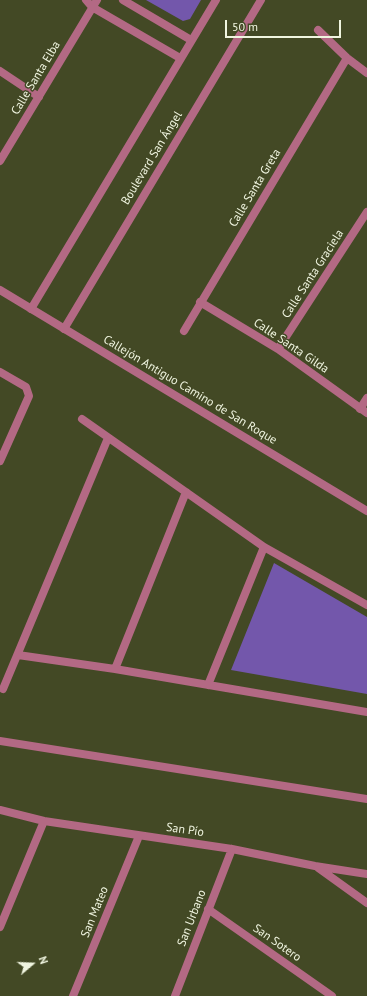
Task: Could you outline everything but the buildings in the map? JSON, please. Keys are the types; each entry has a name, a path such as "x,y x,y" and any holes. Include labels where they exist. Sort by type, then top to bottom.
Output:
{"street":[{"path":"86,0 92,8 180,58"},
{"name":"Calle Santa Elba","path":"0,161 96,0"},
{"path":"123,0 191,40"},
{"path":"31,308 216,0"},
{"name":"Boulevard San Ángel","path":"64,329 261,0"},
{"path":"318,30 347,58 367,73"},
{"name":"Calle Santa Greta","path":"184,330 347,58"},
{"path":"0,71 39,97"},
{"name":"Calle Santa Graciela","path":"278,349 367,212"},
{"name":"Callejón Antiguo Camino de San Roque","path":"0,290 367,510"},
{"name":"Calle Santa Gilda","path":"200,302 278,349 364,411"},
{"path":"0,372 26,388 29,396 0,461"},
{"path":"364,411 367,398"},
{"path":"82,419 264,547 367,605"},
{"path":"2,689 18,655 108,438"},
{"path":"115,669 186,492"},
{"path":"208,685 264,547"},
{"path":"18,655 115,669 367,712"},
{"path":"0,741 367,799"},
{"name":"San Pío","path":"0,810 44,821 232,849 316,866 367,874"},
{"path":"0,926 44,821"},
{"name":"San Mateo","path":"73,996 139,836"},
{"name":"San Urbano","path":"175,996 232,849"},
{"path":"316,866 367,903"},
{"name":"San Sotero","path":"208,909 332,996"}],"shaded area":[{"path":"146,0 201,0 190,19 183,21"},
{"path":"274,563 367,617 367,694 231,670"}]}
